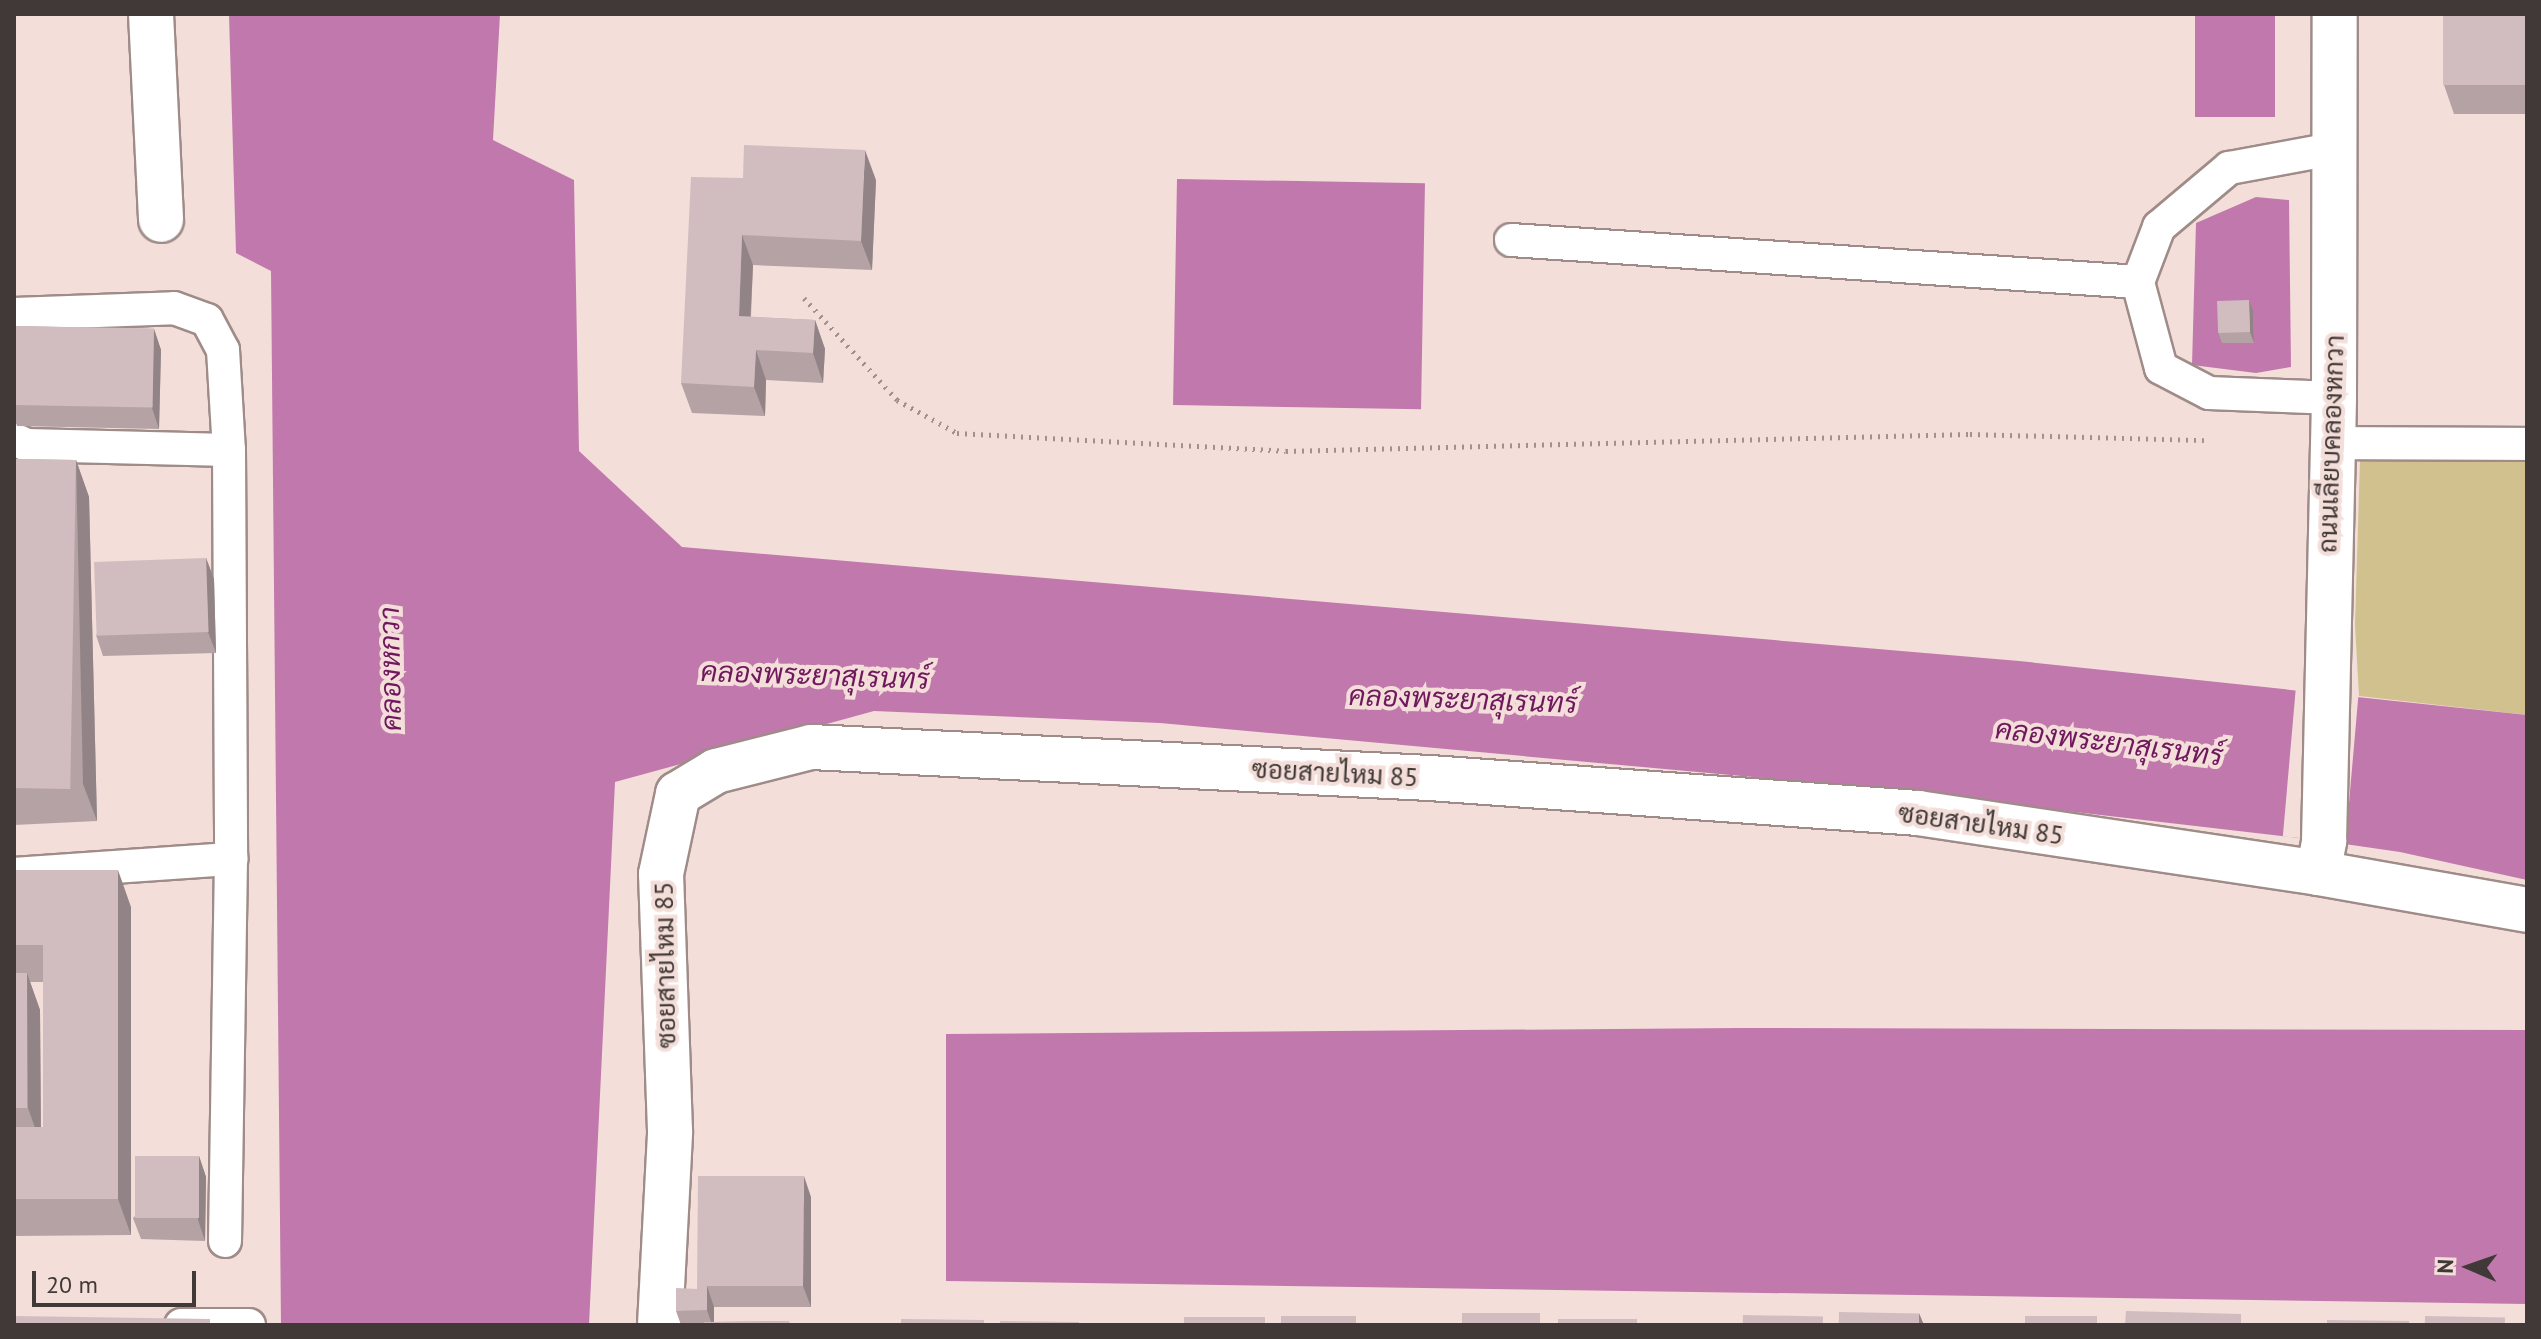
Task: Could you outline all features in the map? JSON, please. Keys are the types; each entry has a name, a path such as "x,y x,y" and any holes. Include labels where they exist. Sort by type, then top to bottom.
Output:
{"street":[{"path":"151,14 161,220"},
{"name":"ถนนเลียบคลองหกวา","path":"2321,857 2325,624 2334,398 2338,148 2335,14"},
{"name":"ซอยสายไหม 85","path":"660,1325 670,1131 661,874 678,794 716,771 811,747 1446,779 1918,813 2321,857 2527,910"}],"lane":[{"path":"2334,398 2209,393 2161,368 2147,331 2138,282 2159,227 2229,168 2338,148"},
{"path":"1511,240 2138,282"},
{"path":"14,314 174,308 207,320 223,350 229,450 231,859 225,1241"},
{"path":"14,439 27,445 229,450"},
{"path":"2332,443 2527,444"},
{"path":"14,874 231,859"},
{"path":"181,1325 249,1325"}],"path":[{"path":"804,298 897,400 957,433 1286,451 1970,434 2221,441"}],"shaded area":[{"path":"2360,460 2527,461 2527,715 2359,696 2355,625"}],"water":[{"path":"229,14 500,14 493,140 574,180 579,451 682,547 2019,661 2527,715 2527,880 2400,852 2324,841 1851,786 1160,723 874,711 615,782 589,1325 281,1325 271,271 236,253"},
{"path":"2195,14 2275,14 2275,117 2195,117"},
{"path":"1177,179 1425,183 1421,409 1173,405"},
{"path":"2256,197 2289,200 2291,367 2256,373 2192,365 2196,223"},
{"path":"1739,1028 2527,1030 2527,1304 946,1281 946,1034"}],"pier":[{"path":"2296,686 2359,691 2346,842 2283,836"}],"building":[{"path":"2443,14 2527,14 2527,85 2443,85"},
{"path":"744,145 865,150 861,241 742,235 739,316 815,320 813,353 756,350 754,387 681,383 691,177 743,178"},
{"path":"2249,300 2250,332 2218,333 2217,301"},
{"path":"14,326 154,328 153,407 14,405"},
{"path":"14,459 76,460 70,789 14,788"},
{"path":"206,558 209,632 97,636 94,562"},
{"path":"14,870 118,870 118,1199 14,1199 14,1127 43,1127 43,945 14,945"},
{"path":"14,973 27,973 27,1108 14,1108"},
{"path":"135,1156 199,1156 199,1218 135,1218"},
{"path":"698,1176 804,1176 803,1286 707,1286 707,1310 676,1311 676,1288 697,1289"},
{"path":"2126,1311 2241,1314 2241,1325 2125,1325"},
{"path":"1839,1312 1919,1313 1919,1325 1839,1325"},
{"path":"1462,1313 1540,1313 1540,1325 1462,1325"},
{"path":"1743,1315 1823,1316 1823,1325 1743,1325"},
{"path":"14,1316 210,1319 210,1325 14,1325"},
{"path":"1281,1316 1356,1316 1356,1325 1281,1325"},
{"path":"2025,1316 2097,1316 2097,1325 2025,1325"},
{"path":"2425,1316 2505,1317 2505,1325 2425,1325"},
{"path":"1184,1317 1265,1317 1265,1325 1184,1325"},
{"path":"901,1319 984,1320 984,1325 901,1325"},
{"path":"1558,1319 1637,1319 1637,1325 1558,1325"},
{"path":"2327,1320 2409,1321 2409,1325 2327,1325"},
{"path":"789,1321 789,1325 704,1325 704,1322"},
{"path":"1000,1321 1079,1322 1079,1325 1000,1325"}],"water label":[{"name":"คลองหกวา","path":"390,669"},
{"name":"คลองพระยาสุเรนทร์","path":"815,675"},
{"name":"คลองพระยาสุเรนทร์","path":"1463,699"},
{"name":"คลองพระยาสุเรนทร์","path":"2109,742"}]}
